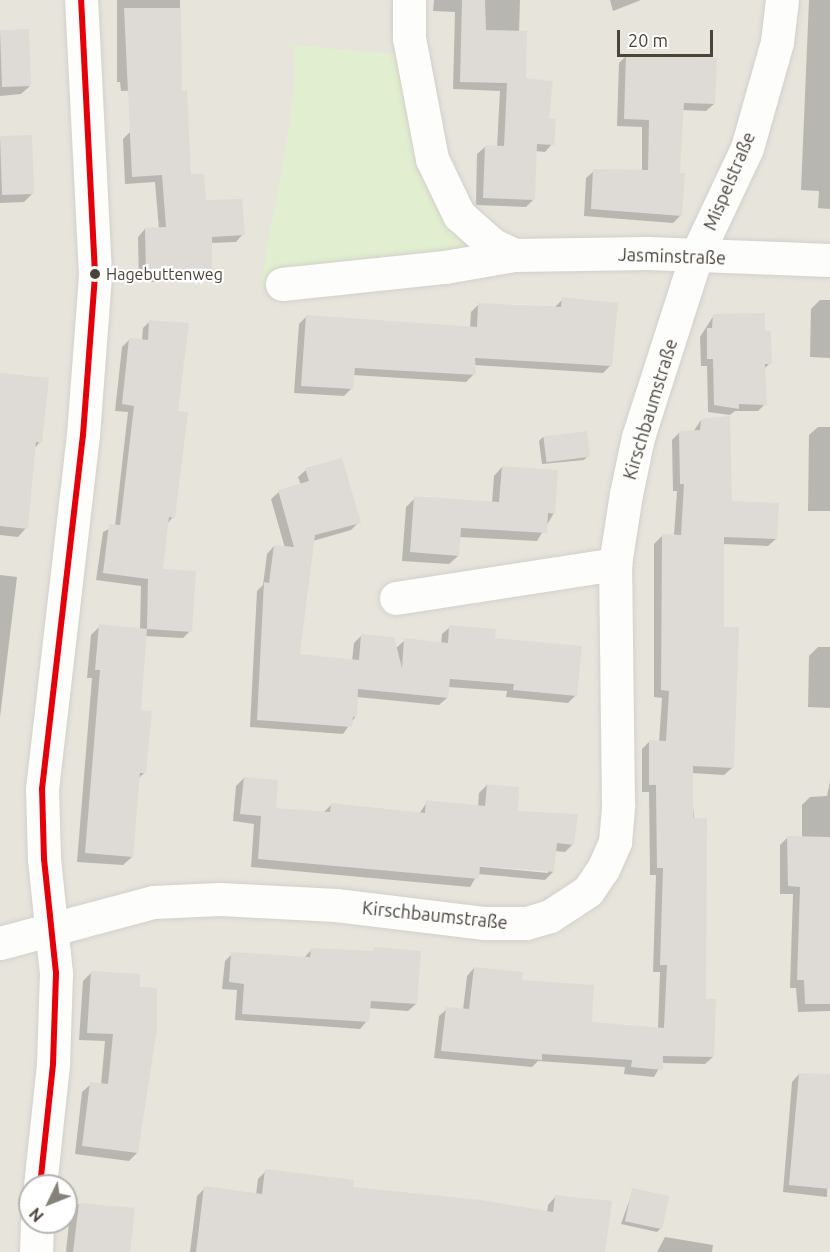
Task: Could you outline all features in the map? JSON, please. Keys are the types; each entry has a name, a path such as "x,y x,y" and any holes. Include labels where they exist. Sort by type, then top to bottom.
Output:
{"street":[{"path":"41,1174 53,1064 56,973 44,859 42,789 54,666 84,435 95,284 81,0"},
{"name":"Jasminstraße","path":"409,0 409,38 419,104 432,159 459,215 493,245 514,255"},
{"name":"Mispelstraße","path":"696,256 747,148 777,42 782,0"},
{"name":"Jasminstraße","path":"282,284 453,266 514,255 696,256 830,260"},
{"name":"Kirschbaumstraße","path":"0,943 153,902 220,899 336,905 485,923 526,923 550,916 588,891 603,869 615,842 618,804 615,564 638,436 696,256"},
{"path":"396,598 615,564"},
{"path":"36,1252 37,1234"}],"shaded area":[{"path":"0,0 830,0 830,1252 0,1252"}],"green space":[{"path":"294,45 412,56 419,104 493,245 260,287 286,146 295,79"}],"building":[{"path":"462,0 485,0 486,30 527,31 526,78 553,81 549,118 556,119 554,145 537,144 535,200 483,198 485,145 504,146 507,83 460,82"},
{"path":"124,8 181,8 182,91 187,90 191,174 204,174 206,200 242,199 245,235 212,237 212,274 146,275 145,228 166,227 162,175 132,177"},
{"path":"29,29 31,86 2,87 0,30"},
{"path":"626,54 717,58 715,104 684,103 680,173 685,173 682,216 591,209 593,169 648,170 649,120 624,119"},
{"path":"32,135 34,194 2,195 0,136"},
{"path":"562,297 618,303 612,366 475,358 476,375 355,368 353,389 301,386 306,315 477,327 478,303 561,307"},
{"path":"765,313 765,330 771,331 772,364 765,364 767,405 739,404 739,409 714,405 713,359 707,359 707,328 712,328 713,314"},
{"path":"149,320 189,323 178,411 188,412 175,518 169,517 163,569 196,571 192,632 147,629 148,579 103,573 109,524 120,525 134,406 122,404 129,338 148,340"},
{"path":"0,373 49,378 42,443 36,442 28,529 0,526"},
{"path":"730,416 732,501 779,503 777,539 724,537 724,627 739,627 734,768 693,766 693,818 707,818 706,999 716,999 714,1057 663,1056 663,1070 631,1067 632,1060 542,1054 542,1060 441,1051 446,1007 469,1009 474,967 523,972 522,980 594,985 592,1022 664,1028 667,965 660,965 663,868 657,868 656,785 649,785 649,740 666,741 669,691 661,690 662,534 681,535 684,484 680,484 679,431 700,430 701,419"},
{"path":"587,431 590,457 546,462 543,436"},
{"path":"342,458 361,523 315,535 300,654 359,660 361,634 394,637 402,668 404,638 448,643 449,625 496,629 495,638 582,646 577,696 513,690 514,684 450,679 448,698 358,689 357,717 353,717 352,727 257,720 264,582 269,583 274,545 294,547 278,490 309,481 305,468"},
{"path":"502,466 558,470 555,514 548,513 547,533 461,528 459,556 410,552 414,496 499,502"},
{"path":"99,624 147,629 141,710 152,711 146,773 140,773 133,857 85,853 100,670 95,670"},
{"path":"244,777 278,780 276,808 330,812 331,803 425,813 426,800 485,806 487,784 519,787 518,811 578,814 574,845 557,843 554,872 480,866 479,879 258,859 261,816 240,814"},
{"path":"787,836 830,837 830,1004 805,1004 804,980 797,980 800,887 788,886"},
{"path":"374,947 421,951 417,1004 371,1001 369,1022 242,1014 244,984 229,982 231,952 310,957 311,948 373,951"},
{"path":"91,971 140,974 140,987 157,988 157,1028 138,1153 82,1146 90,1082 108,1084 113,1034 87,1033"},
{"path":"799,1073 830,1074 830,1189 789,1185"},
{"path":"265,1169 354,1180 353,1187 481,1200 553,1212 555,1195 612,1201 605,1252 196,1252 204,1186 262,1194"},
{"path":"632,1188 669,1196 662,1229 625,1221"},
{"path":"79,1203 135,1208 130,1252 73,1252 75,1234 78,1234"}],"transit line":[{"path":"41,1174 53,1064 56,973 44,859 42,789 83,435 95,274 81,0"}],"place":[{"name":"Hagebuttenweg","path":"95,274"}]}
